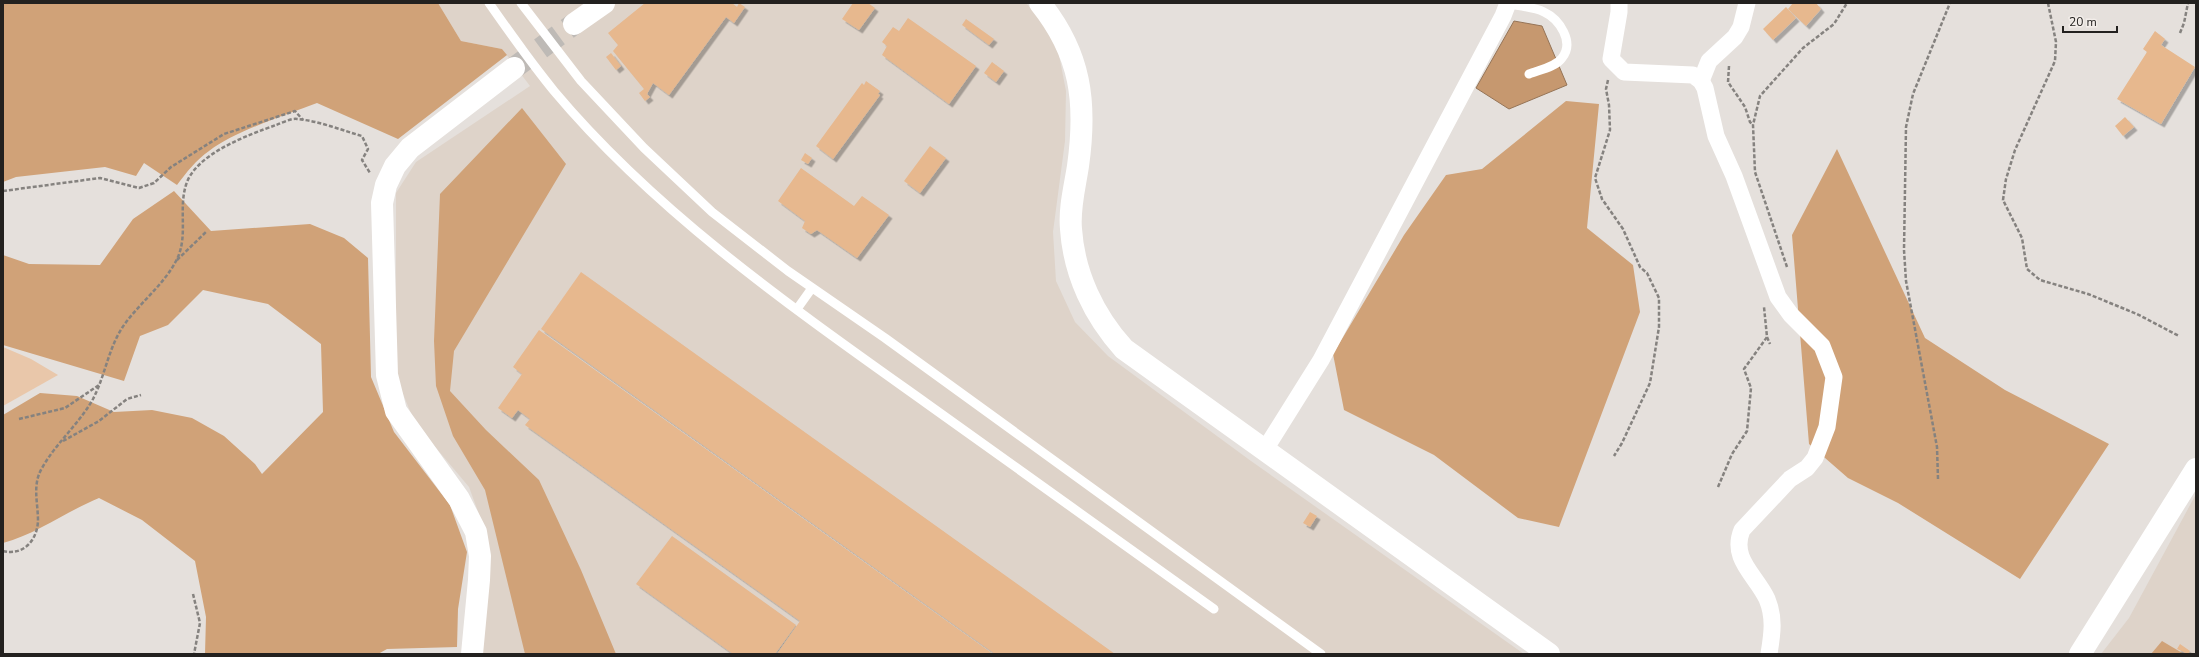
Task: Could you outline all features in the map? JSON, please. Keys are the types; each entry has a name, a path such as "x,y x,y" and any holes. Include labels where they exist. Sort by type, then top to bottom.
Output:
{"street":[{"path":"574,24 604,3"},
{"path":"1040,3 1064,36 1080,88 1083,131 1071,228 1077,266 1089,299 1107,329 1124,349 1264,451 1549,654"},
{"path":"1264,451 1321,360 1508,3"},
{"path":"1619,3 1611,59 1624,72 1692,75 1701,81 1705,88 1716,136 1734,176 1778,297 1791,315 1822,346 1834,377 1827,427 1815,458 1807,468 1790,478 1742,530 1739,539 1740,558 1767,599 1771,614 1773,625 1768,654"},
{"path":"1701,81 1712,57 1735,37 1741,27 1747,3"},
{"path":"472,654 480,574 480,556 476,532 459,500 396,411 390,392 387,375 381,225 382,203 386,185 395,166 410,148 514,68"},
{"path":"2080,654 2196,469"}],"lane":[{"path":"488,3 555,92 638,178 743,268 797,309 1214,609"},
{"path":"521,3 581,81 644,148 712,212 812,288 885,338 1321,654"},
{"path":"1508,3 1543,12 1555,19 1562,26 1566,51 1563,58 1557,63 1529,74"},
{"path":"797,309 812,288"}],"path":[{"path":"1788,274 1786,259 1755,172 1753,124 1760,96 1802,48 1834,24 1847,3"},
{"path":"1938,479 1937,447 1906,281 1904,250 1906,127 1914,94 1950,3"},
{"path":"2048,3 2056,42 2055,61 2015,150 2006,179 2003,200 2022,238 2027,269 2040,280 2088,294 2137,314 2179,336"},
{"path":"2180,33 2184,23 2188,3"},
{"path":"1712,57 1718,63 1727,60 1730,62 1728,82 1745,107 1750,122 1753,124"},
{"path":"1611,59 1606,89 1610,105 1610,130 1595,178 1602,199 1623,229 1640,267 1647,273 1659,298 1659,327 1650,383 1622,443 1614,456"},
{"path":"3,191 100,178 139,188 154,183 171,167 224,134 295,111 304,120"},
{"path":"177,260 184,230 185,190 190,174 216,152 249,134 296,118 362,136 368,149 362,160 375,178 386,185"},
{"path":"3,551 12,553 23,550 35,534 38,522 36,501 38,476 61,442 84,414 99,385 113,344 123,327 177,260 206,231"},
{"path":"1763,300 1767,336 1770,344"},
{"path":"1718,487 1732,454 1747,431 1751,388 1744,370 1767,336"},
{"path":"19,419 65,408 99,385"},
{"path":"61,442 99,421 126,399 141,395"},
{"path":"193,594 200,623 194,654"}],"shaded area":[{"path":"3,3 438,3 461,41 502,49 507,55 398,139 317,103 246,130 220,144 200,158 177,185 144,163 136,176 105,167 16,177 3,182"},
{"path":"438,3 1026,3 1048,27 1059,55 1066,91 1065,141 1053,232 1056,281 1075,322 1108,356 1251,461 1524,654 480,654 488,539 469,487 415,423 396,377 396,193 416,162 530,86 502,49 461,41"},
{"path":"1514,21 1542,26 1567,85 1509,109 1476,88"},
{"path":"1566,101 1599,104 1587,228 1633,265 1640,312 1559,527 1518,518 1434,455 1344,410 1333,354 1404,235 1446,175 1482,169"},
{"path":"522,108 566,164 454,351 450,391 486,430 539,480 581,570 616,654 525,654 485,490 453,436 436,386 434,341 440,194"},
{"path":"1837,149 1925,338 2005,390 2109,444 2020,579 1898,503 1848,478 1809,444 1792,235"},
{"path":"174,191 211,231 310,224 344,238 368,258 371,377 394,432 450,505 467,552 458,609 457,647 387,649 378,654 205,654 206,617 195,561 142,520 99,498 28,534 3,543 3,415 40,393 77,396 114,412 152,410 192,418 224,436 255,464 262,474 323,412 321,344 268,304 203,290 168,325 140,336 124,381 3,345 3,255 29,264 100,265 133,219"},
{"path":"3,347 31,359 58,375 3,406"},
{"path":"2196,494 2196,654 2101,654 2129,618"},
{"path":"2162,641 2184,654 2151,654"}],"building":[{"path":"645,3 732,3 737,7 739,3 745,7 734,23 726,17 669,95 653,83 647,94 650,97 645,101 639,93 644,89 613,51 618,45 608,33"},
{"path":"853,3 868,3 875,8 859,30 842,19"},
{"path":"1793,3 1816,3 1821,9 1806,26 1788,9"},
{"path":"1786,7 1796,18 1773,40 1763,29"},
{"path":"908,18 976,66 949,104 882,55 887,46 882,42 893,27 899,31"},
{"path":"966,19 994,39 989,45 962,25"},
{"path":"2155,31 2165,39 2161,45 2195,67 2161,124 2117,99 2147,52 2143,49"},
{"path":"611,53 621,66 616,70 606,57"},
{"path":"992,62 1004,71 996,82 984,73"},
{"path":"866,81 880,91 878,94 880,95 833,159 816,146 862,83 864,85"},
{"path":"2125,117 2134,127 2123,136 2115,126"},
{"path":"930,146 946,158 920,193 904,181"},
{"path":"805,153 812,158 808,164 801,160"},
{"path":"801,168 854,206 862,196 889,215 857,258 817,230 811,234 802,228 805,221 778,201"},
{"path":"581,272 1115,654 995,654 541,329"},
{"path":"539,330 993,654 777,654 800,621 525,425 530,419 518,410 512,418 498,408 522,374 513,367"},
{"path":"1310,512 1317,516 1310,527 1303,523"},
{"path":"672,536 796,625 775,654 733,654 636,584"},
{"path":"2180,644 2190,651 2188,654 2177,649"}],"tunnel":[{"path":"514,68 574,24"}]}
